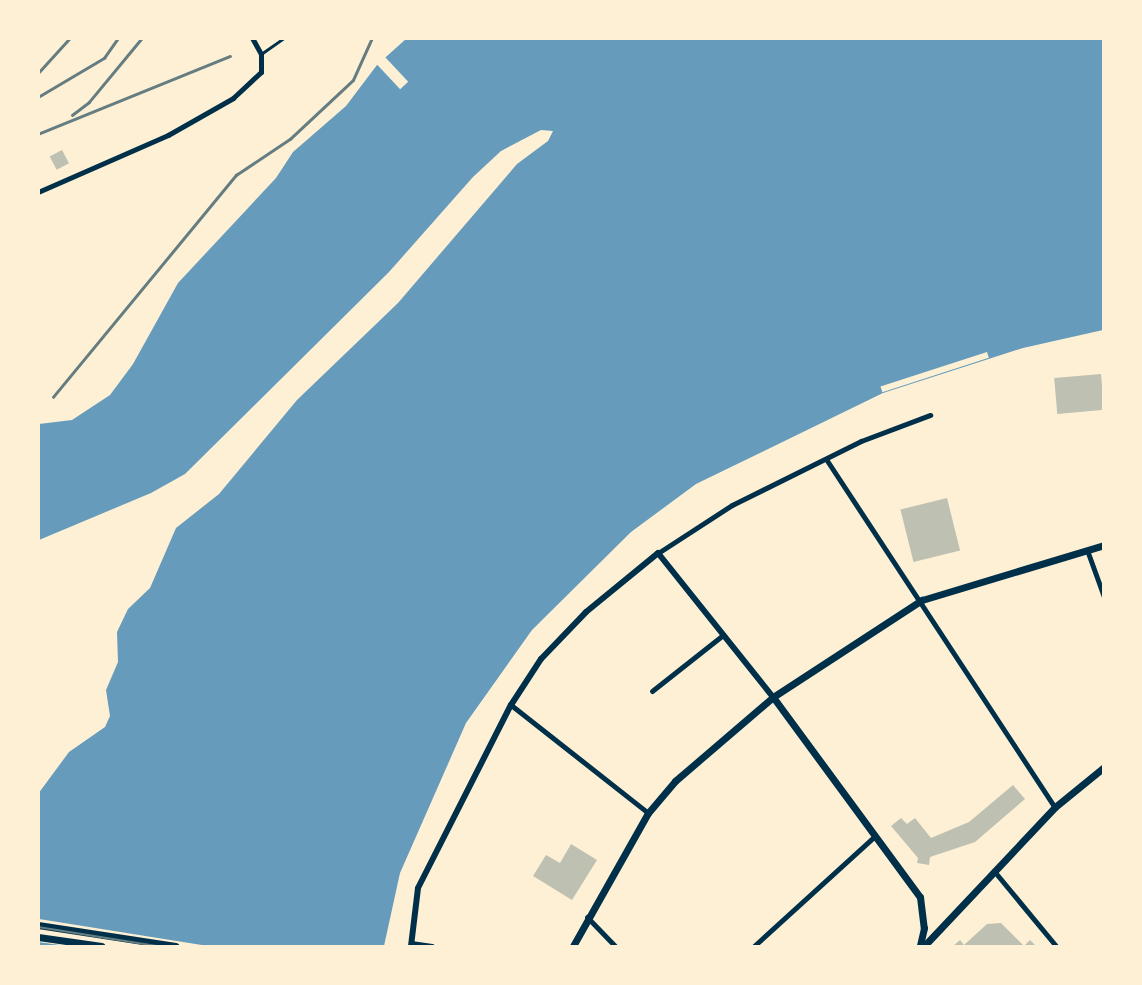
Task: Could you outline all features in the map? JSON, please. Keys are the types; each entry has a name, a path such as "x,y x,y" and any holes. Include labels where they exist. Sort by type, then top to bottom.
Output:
{"main road":[{"path":"573,947 587,917 648,813 675,781 773,697 922,600 1104,545"},
{"path":"773,697 920,897 924,928 922,947"},
{"path":"922,947 1055,807 1104,767"},
{"path":"38,925 175,947"},
{"path":"38,937 101,947"}],"street":[{"path":"38,192 215,110 261,72 261,54 252,38"},
{"path":"432,947 411,945 418,888 511,705 541,659 586,612 658,554 732,505 826,459 930,415"},
{"path":"826,459 922,600 1055,807"},
{"path":"1087,550 1104,597"},
{"path":"658,554 773,697"},
{"path":"652,691 723,635"},
{"path":"511,705 648,813"},
{"path":"754,947 875,836"},
{"path":"994,872 1056,947"},
{"path":"587,917 615,947"}],"lane":[{"path":"261,54 284,38"}],"water":[{"path":"407,38 1103,39 1103,330 1023,348 883,393 696,484 631,532 532,630 466,723 400,873 384,946 39,946 38,794 69,752 105,727 110,716 106,690 118,662 117,632 128,609 150,588 176,528 219,494 297,400 398,303 517,164 548,141 553,131 541,130 501,151 473,177 389,272 185,474 151,493 39,540 39,424 72,420 110,395 133,364 178,283 276,178 293,152 346,106 377,65"}],"pier":[{"path":"385,57 408,82 400,89 377,65"},
{"path":"987,352 989,358 882,392 880,387"},
{"path":"39,919 208,946 67,946 38,942"}],"building":[{"path":"62,150 69,163 57,170 50,157"},
{"path":"1101,374 1104,410 1057,414 1054,378"},
{"path":"947,498 960,550 913,562 900,510"},
{"path":"1013,785 1025,799 975,842 930,857 929,865 917,863 918,858 891,826 901,818 907,824 915,818 931,838 969,822"},
{"path":"571,844 597,860 572,900 533,876 546,855 560,863"},
{"path":"1001,923 1024,946 953,946 960,940 964,945 987,924"},
{"path":"1030,940 1036,946 1024,946"}],"tram line":[{"path":"38,927 156,946"}],"railway":[{"path":"38,73 70,38"},
{"path":"38,97 104,58 118,38"},
{"path":"72,115 89,102 142,38"},
{"path":"53,397 236,175 290,139 353,80 372,38"},
{"path":"38,134 230,56"}]}
